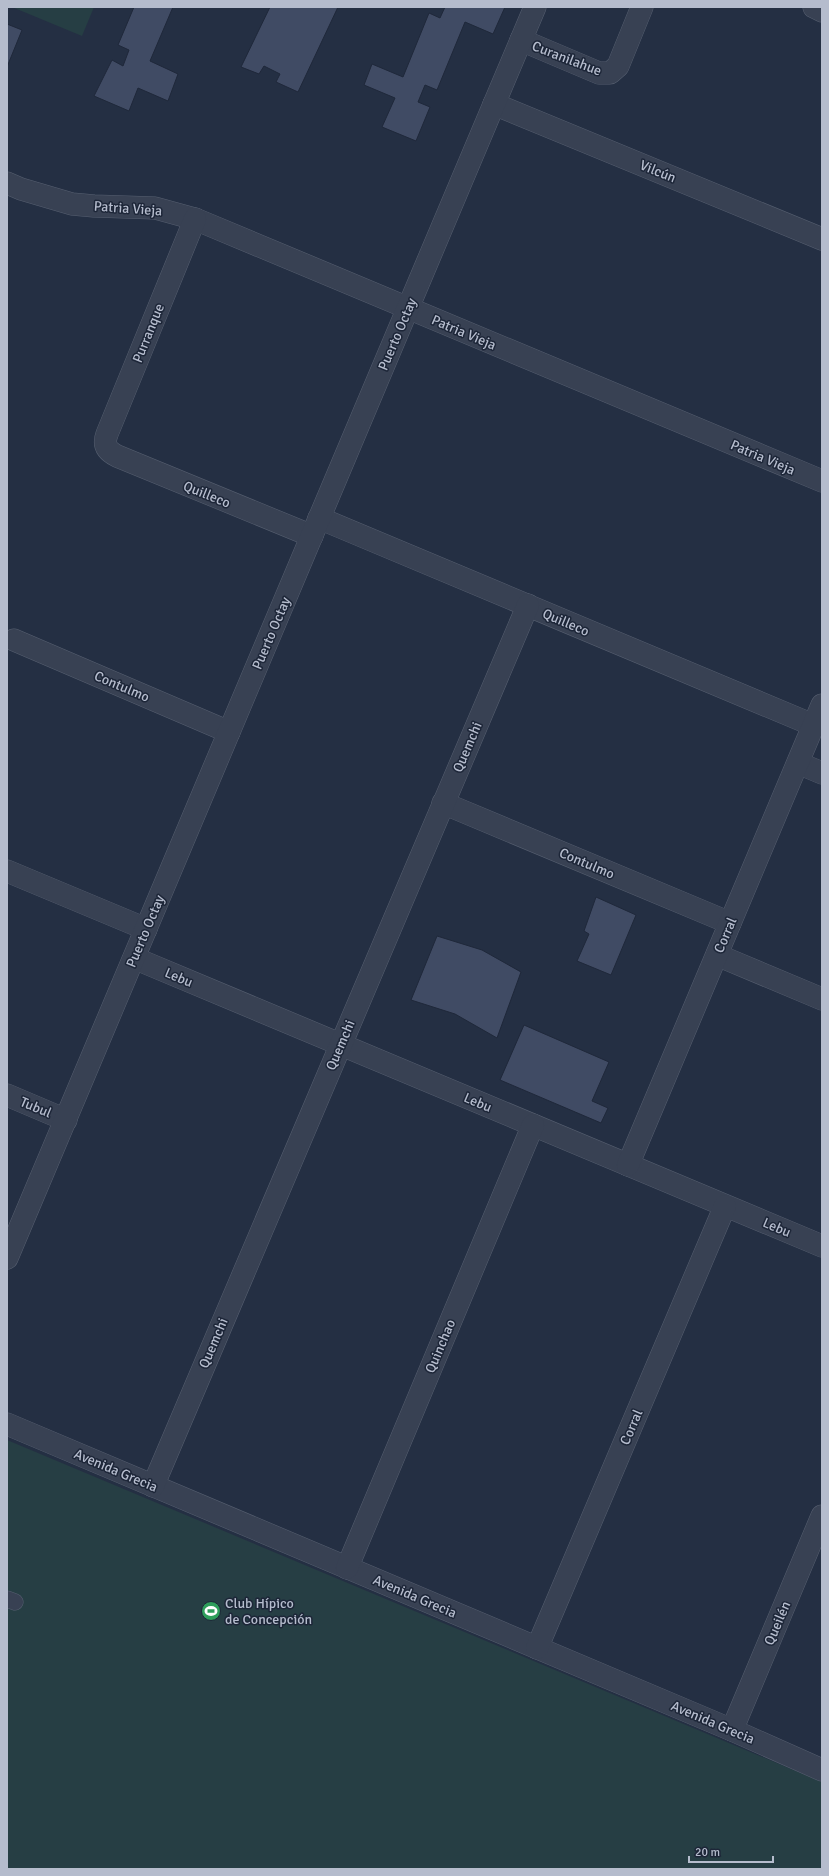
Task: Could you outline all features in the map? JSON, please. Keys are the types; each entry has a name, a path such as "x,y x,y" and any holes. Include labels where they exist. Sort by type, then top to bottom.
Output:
{"street":[{"name":"Puerto Octay","path":"7,1258 535,7"},
{"name":"Curanilahue","path":"521,40 599,72 610,73 618,66 642,7"},
{"path":"814,7 822,11"},
{"name":"Vilcún","path":"494,104 822,238"},
{"name":"Patria Vieja","path":"7,183 21,189 72,204 100,207 155,208 195,219 822,481"},
{"name":"Purranque","path":"106,447 105,440 107,434 195,219"},
{"name":"Quilleco","path":"106,447 110,453 117,456 528,605 813,726"},
{"name":"Quemchi","path":"153,1486 528,605"},
{"name":"Contulmo","path":"14,640 229,732"},
{"name":"Corral","path":"628,1165 822,705"},
{"path":"798,763 822,773"},
{"name":"Contulmo","path":"443,803 730,923"},
{"path":"7,871 146,929"},
{"path":"716,955 822,999"},
{"name":"Lebu","path":"134,958 822,1246"},
{"name":"Tubul","path":"7,1095 66,1120"},
{"name":"Quinchao","path":"347,1568 533,1125"},
{"name":"Corral","path":"537,1648 725,1206"},
{"name":"Avenida Grecia","path":"7,1424 732,1730 822,1770"},
{"name":"Queilén","path":"732,1730 822,1516"}],"green space":[{"path":"12,7 94,7 82,36"},
{"name":"Club Hípico de Concepción","path":"7,1440 822,1782 822,1869 7,1869"}],"building":[{"path":"134,7 173,7 150,61 178,74 168,101 138,88 129,111 94,96 112,60 123,66 129,50 118,45"},
{"path":"270,7 338,7 298,92 276,82 280,74 264,66 259,74 241,67"},
{"path":"445,7 505,7 493,34 465,22 437,90 425,85 418,102 430,107 416,141 382,127 395,98 364,85 372,64 403,77 429,13 440,18"},
{"path":"7,24 22,30 7,67"},
{"path":"596,897 636,915 611,975 577,961 589,934 584,931"},
{"path":"437,936 482,950 521,972 497,1038 455,1014 411,1000"},
{"path":"524,1025 609,1062 592,1101 608,1108 601,1123 500,1080"}],"place":[{"name":"Club Hípico de Concepción","path":"211,1611"}]}
